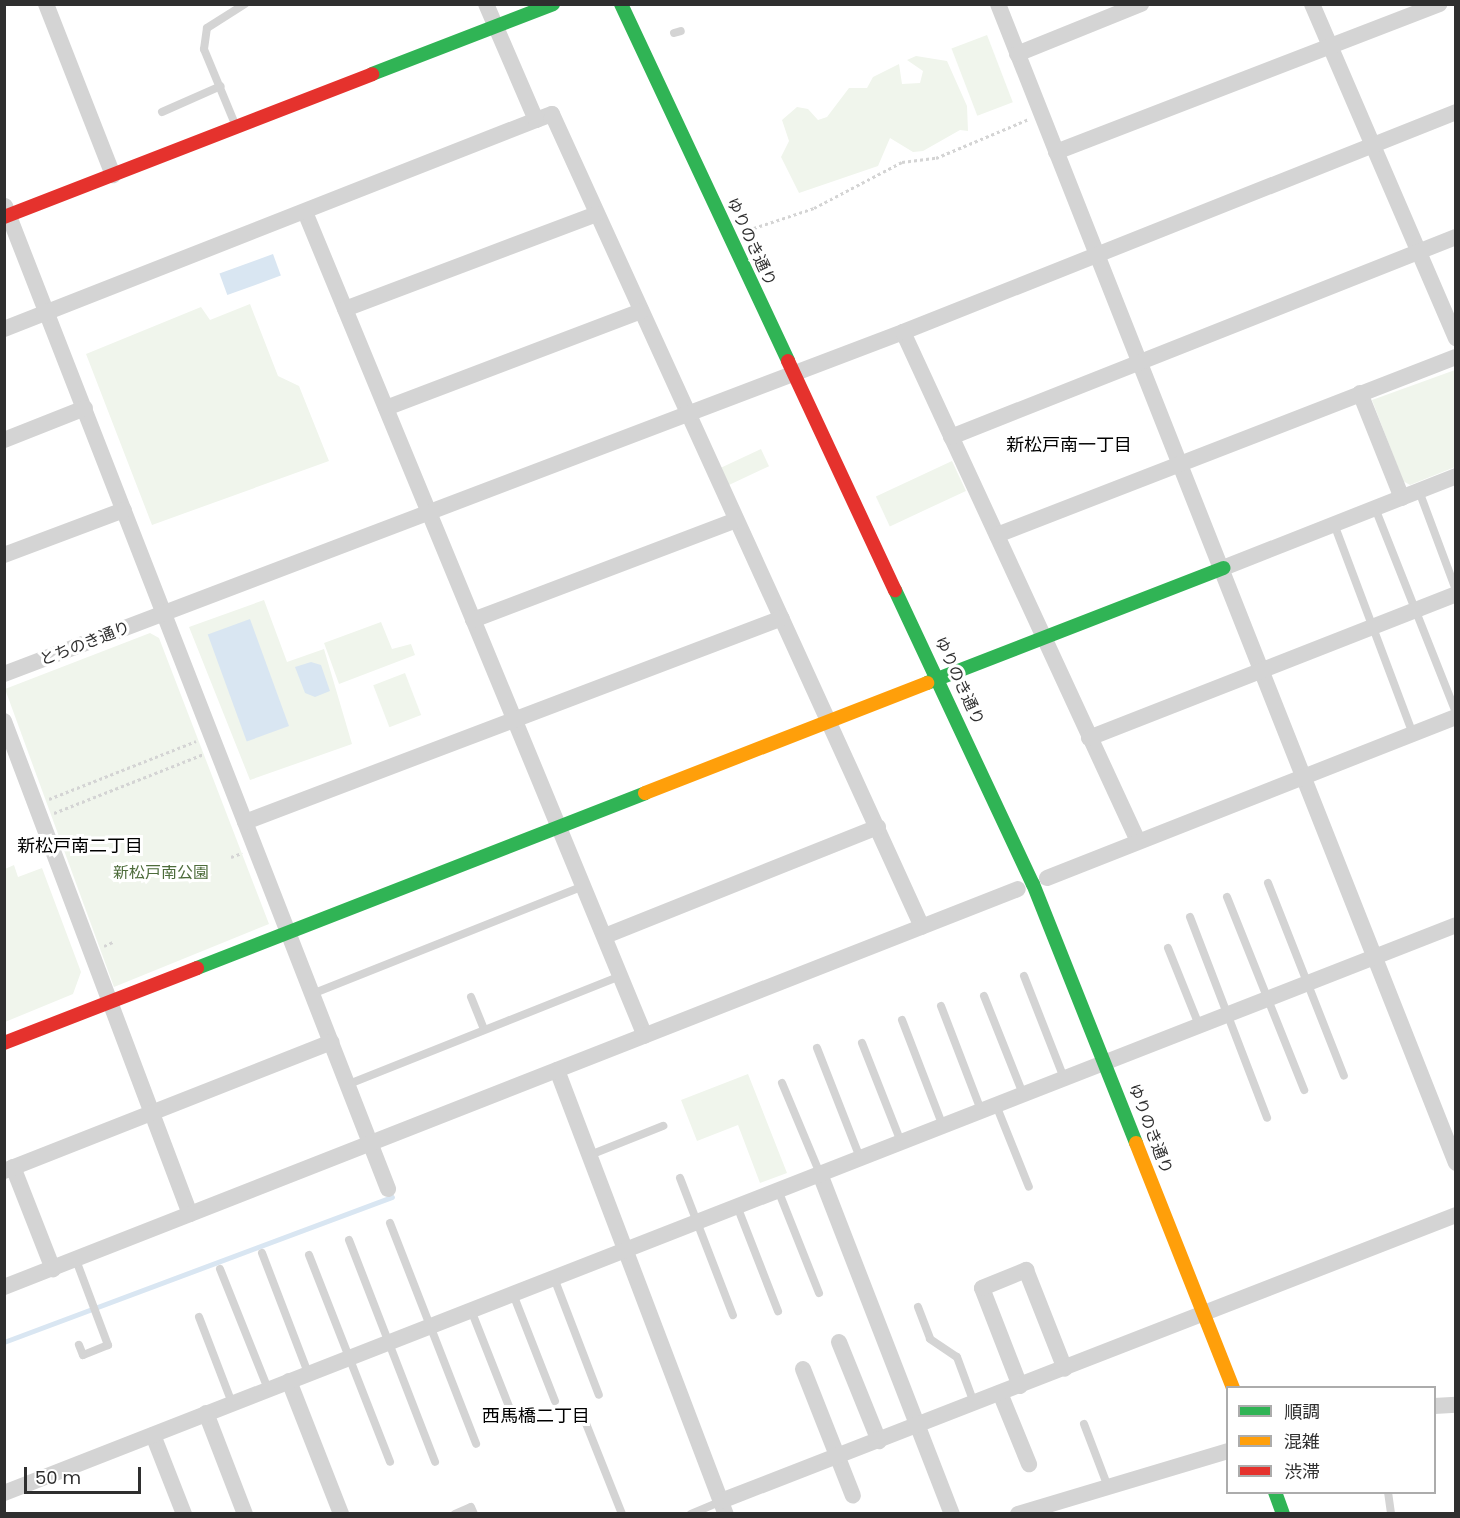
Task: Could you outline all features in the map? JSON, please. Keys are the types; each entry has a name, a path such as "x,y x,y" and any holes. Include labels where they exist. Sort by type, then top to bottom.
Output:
{"street":[{"path":"45,4 113,176"},
{"path":"486,4 537,120"},
{"path":"388,1189 85,408 6,213 113,176 553,4"},
{"name":"ゆりのき通り","path":"621,4 939,677 1034,884 1232,1386"},
{"path":"998,4 1179,464 1307,776 1455,1163"},
{"path":"1017,54 1141,4"},
{"path":"1312,4 1376,144 1455,338"},
{"path":"1056,152 1332,47 1438,4"},
{"name":"とちのき通り","path":"4,674 903,332 1455,112"},
{"path":"4,329 552,114 922,927"},
{"path":"305,212 645,1036"},
{"path":"345,309 597,214"},
{"path":"951,437 1455,237"},
{"path":"386,408 641,310"},
{"path":"903,332 1138,841"},
{"path":"997,535 1455,357"},
{"path":"1360,393 1402,498"},
{"path":"4,440 85,408"},
{"path":"4,1043 1223,568 1275,542 1334,524 1455,476"},
{"path":"4,555 124,510"},
{"path":"473,620 736,520"},
{"path":"1089,738 1415,610 1455,592"},
{"path":"245,822 782,618"},
{"path":"1047,878 1413,734 1455,715"},
{"path":"4,721 190,1214"},
{"path":"604,936 878,827"},
{"path":"4,1287 1018,889"},
{"path":"4,1493 1455,925"},
{"path":"53,1269 9,1169 331,1042"},
{"path":"557,1070 723,1507 838,1457 1455,1215"},
{"path":"820,1174 952,1514"},
{"path":"1020,1386 982,1288 1026,1270 1065,1369"},
{"path":"839,1342 879,1441"},
{"path":"803,1369 853,1496"},
{"path":"289,1381 341,1514"},
{"path":"1000,1393 1029,1464"},
{"path":"1436,1406 1455,1405"},
{"path":"206,1413 245,1514"},
{"path":"153,1434 184,1514"},
{"path":"1018,1514 1054,1509 1108,1487 1226,1451"},
{"path":"1276,1494 1283,1514"}],"lane":[{"path":"237,128 204,49 207,28 245,4"},
{"path":"162,112 221,86"},
{"path":"1419,491 1455,592"},
{"path":"1375,508 1455,715"},
{"path":"1334,524 1413,734"},
{"path":"1268,883 1344,1076"},
{"path":"312,994 584,886"},
{"path":"1227,897 1304,1090"},
{"path":"1190,916 1225,1015 1267,1118"},
{"path":"1168,948 1199,1025"},
{"path":"354,1082 621,976"},
{"path":"1024,976 1064,1078"},
{"path":"984,996 1023,1094"},
{"path":"471,997 484,1030"},
{"path":"941,1006 1029,1188"},
{"path":"902,1020 943,1126"},
{"path":"862,1043 901,1142"},
{"path":"817,1048 860,1158"},
{"path":"782,1083 820,1174"},
{"path":"590,1155 663,1126"},
{"path":"680,1178 734,1316"},
{"path":"778,1190 819,1293"},
{"path":"737,1206 778,1311"},
{"path":"390,1223 476,1444"},
{"path":"349,1240 435,1462"},
{"path":"262,1253 308,1373"},
{"path":"309,1255 390,1462"},
{"path":"76,1260 108,1345 83,1355 79,1345"},
{"path":"220,1269 268,1389"},
{"path":"554,1278 599,1395"},
{"path":"513,1294 555,1401"},
{"path":"918,1307 930,1339 957,1357 974,1403"},
{"path":"471,1310 512,1414"},
{"path":"199,1317 232,1402"},
{"path":"583,1416 622,1514"},
{"path":"1083,1424 1108,1487"},
{"path":"1388,1494 1391,1514"},
{"path":"455,1514 471,1507 474,1514"},
{"path":"691,1514 723,1507"}],"path":[{"path":"744,232 814,208 902,162 936,158 1032,118"},
{"path":"38,811 201,739"},
{"path":"38,811 206,753"}],"green space":[{"path":"987,35 1013,102 977,116 952,49"},
{"path":"916,56 947,61 967,106 968,131 960,130 923,151 913,152 890,138 878,166 799,193 781,157 789,141 782,120 797,107 808,109 818,120 827,117 849,88 867,88 873,77 899,64 902,84 920,83 923,71 907,60"},
{"path":"250,304 278,376 299,386 329,461 152,525 86,354 201,307 210,320"},
{"path":"1455,370 1455,467 1410,485 1403,481 1372,400"},
{"path":"761,449 769,466 727,486 719,468"},
{"path":"952,461 966,491 890,526 876,496"},
{"path":"264,600 287,662 324,649 352,744 250,780 189,627"},
{"path":"381,622 392,649 411,644 415,655 339,684 324,643"},
{"name":"新松戸南公園","path":"150,633 159,638 269,924 114,987 5,689"},
{"path":"405,673 421,715 389,727 373,685"},
{"path":"14,865 18,877 42,868 81,972 73,994 5,1022 5,869"},
{"path":"748,1074 787,1173 760,1183 738,1125 697,1141 681,1100"}],"shaded area":[{"path":"273,254 281,276 227,295 219,273"},
{"path":"250,619 289,726 247,742 208,634"},
{"path":"311,662 321,665 330,691 315,697 305,693 295,667"}],"waterway":[{"path":"4,1342 392,1197"}],"traffic: fast":[{"path":"372,74 553,4"},
{"path":"621,4 788,361"},
{"path":"927,683 1223,568"},
{"path":"895,590 1033,884 1136,1143"},
{"path":"197,968 645,793"},
{"path":"1276,1494 1283,1514"}],"traffic: slow":[{"path":"645,793 927,683"},
{"path":"1136,1143 1232,1386"}],"traffic: jam":[{"path":"4,217 372,74"},
{"path":"788,361 895,590"},
{"path":"4,1043 197,968"}],"district":[{"name":"新松戸南一丁目","path":"1069,445"},
{"name":"新松戸南二丁目","path":"80,846"},
{"name":"西馬橋二丁目","path":"536,1416"}]}
